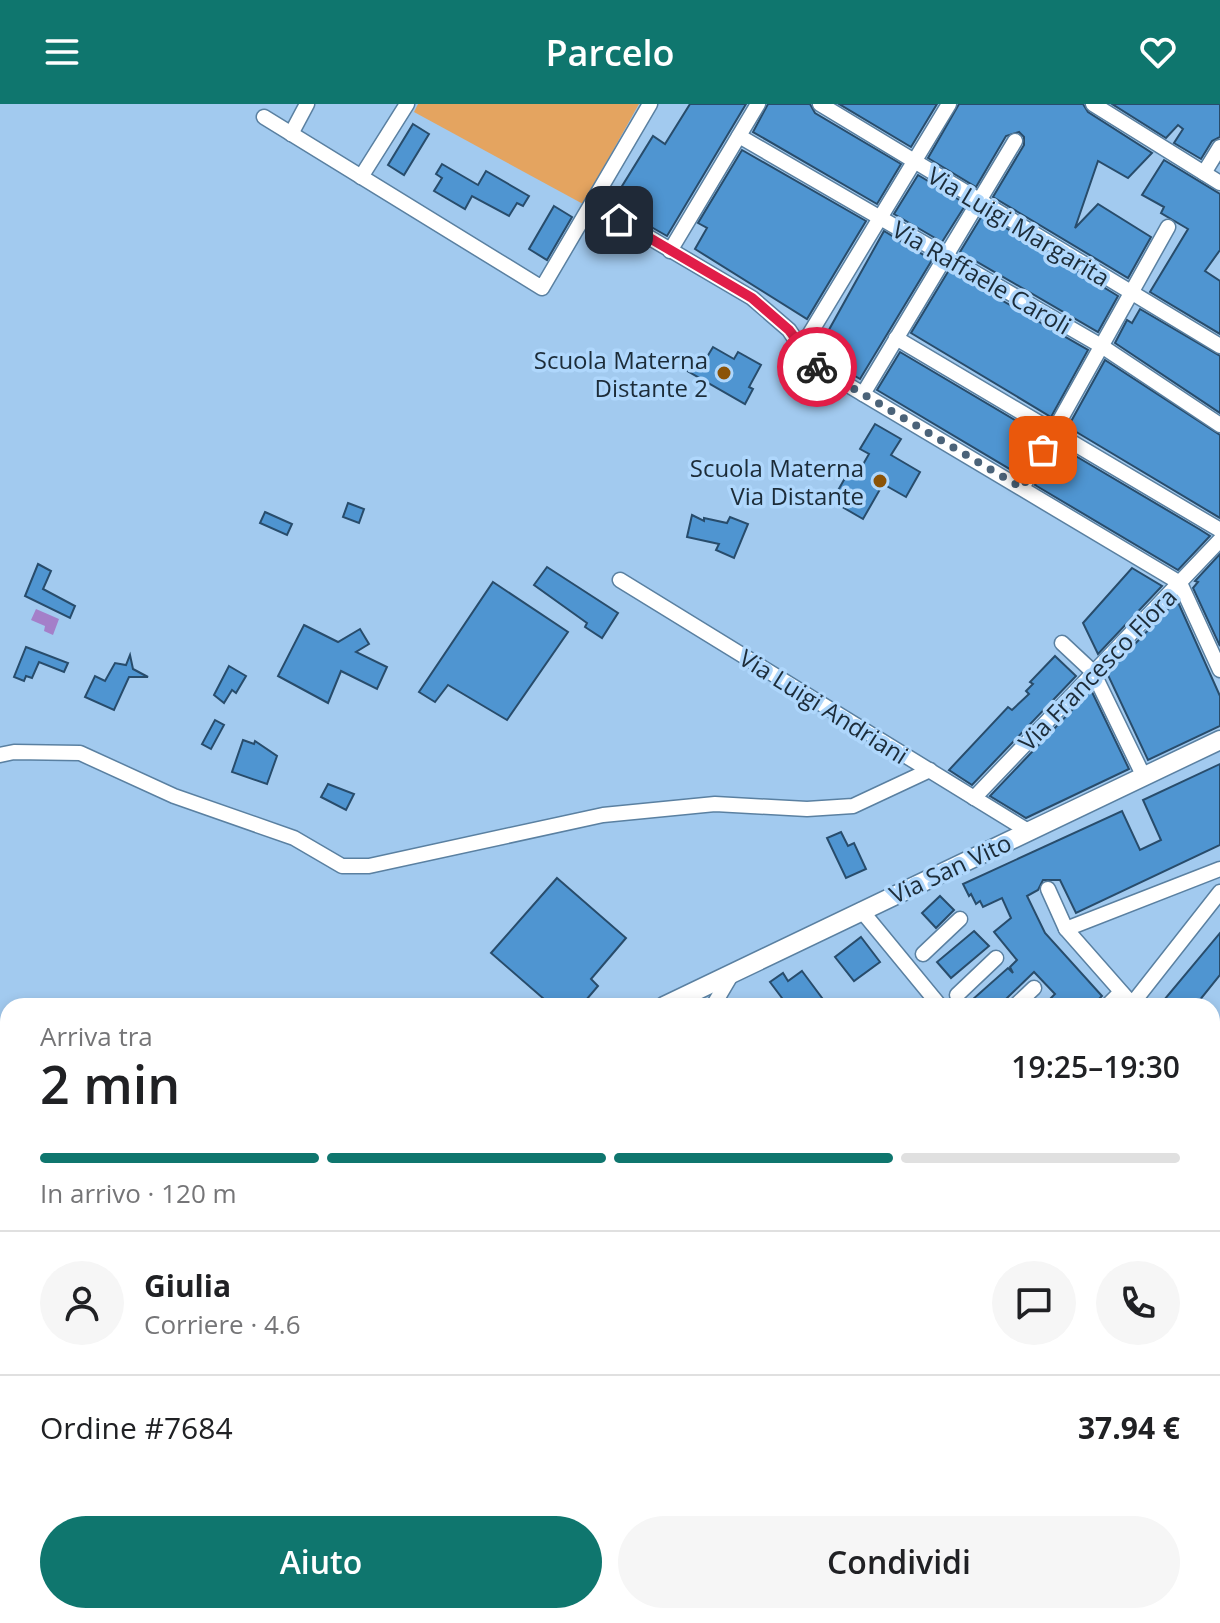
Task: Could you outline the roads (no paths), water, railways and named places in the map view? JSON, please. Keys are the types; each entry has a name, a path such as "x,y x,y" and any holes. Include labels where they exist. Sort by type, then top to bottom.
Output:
{"street":[{"path":"291,134 307,104"},
{"path":"361,177 407,104"},
{"path":"670,251 758,104"},
{"name":"Via Luigi Margarita","path":"820,104 1220,346"},
{"path":"800,350 949,104"},
{"path":"1093,104 1220,183"},
{"path":"264,117 542,288 594,205 647,106"},
{"name":"Via Raffaele Caroli","path":"739,136 1103,347 1220,425"},
{"path":"863,394 1015,141"},
{"path":"1204,173 1220,147"},
{"path":"594,205 752,298 789,330 811,363 1180,583 1220,670"},
{"path":"1022,488 1133,295 1168,227"},
{"path":"896,338 1220,530"},
{"name":"Via Francesco Flora","path":"974,798 1220,540"},
{"name":"Via Luigi Andriani","path":"620,580 1028,831"},
{"path":"1062,643 1093,672 1144,777"},
{"name":"Via San Vito","path":"678,998 1220,740"},
{"path":"0,755 14,752 80,753 174,796 294,838 342,866 369,866 603,815 715,804 807,809 853,806 930,770"},
{"path":"1066,929 1220,869"},
{"path":"1048,889 1066,929 1125,998"},
{"path":"1137,998 1220,892"},
{"path":"861,910 933,998"},
{"path":"923,954 960,919"},
{"path":"957,995 996,958"},
{"path":"718,998 734,971"},
{"path":"1023,998 1034,988"},
{"path":"1115,998 1120,993"}],"place":[{"name":"Scuola Materna Distante 2","path":"724,373"},
{"name":"Scuola Materna Via Distante","path":"880,481"}]}
